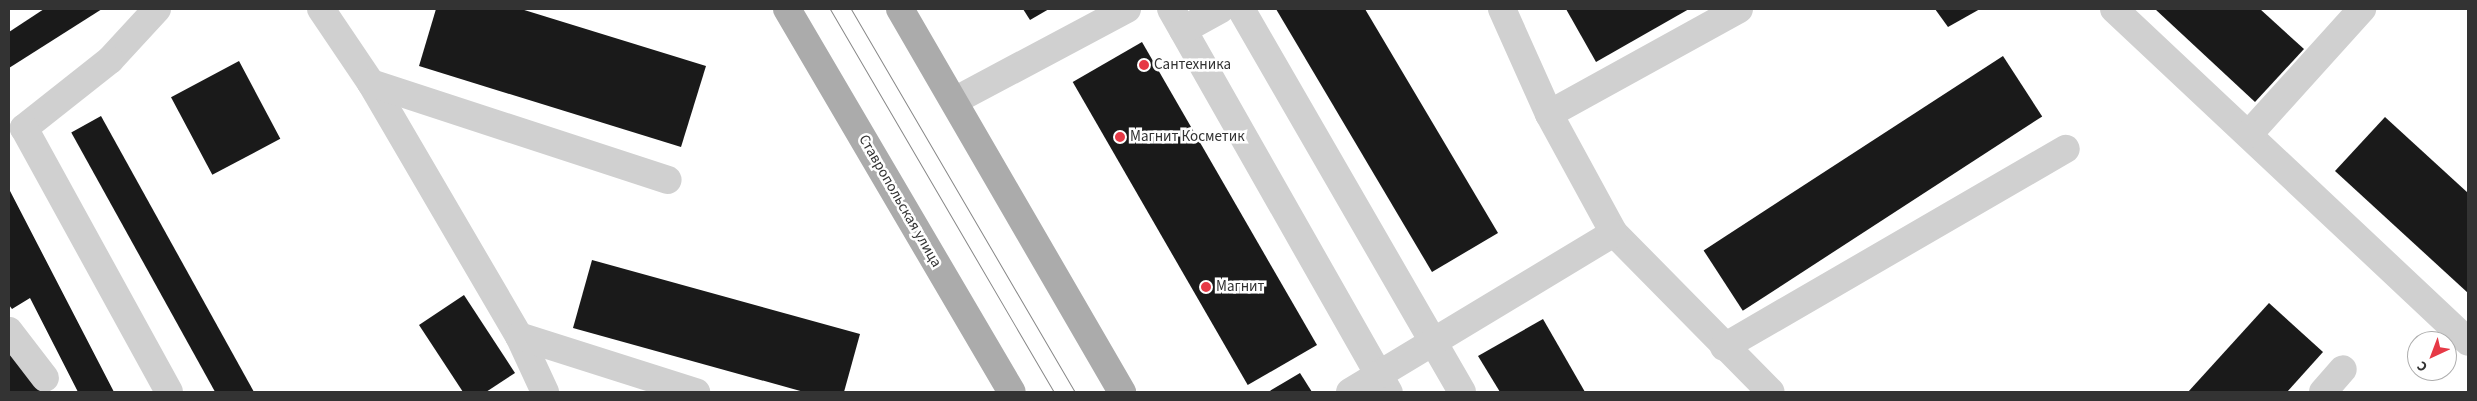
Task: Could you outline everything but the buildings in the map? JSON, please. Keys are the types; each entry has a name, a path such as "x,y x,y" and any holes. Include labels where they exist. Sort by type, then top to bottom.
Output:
{"main road":[{"name":"Ставропольская улица","path":"787,9 1012,392"},
{"path":"900,9 1122,392"}],"lane":[{"path":"157,9 110,60 24,128 169,392"},
{"path":"321,9 371,83 519,336 546,392"},
{"path":"954,101 1126,9"},
{"path":"1221,9 1177,19 1384,384"},
{"path":"1241,9 1462,392"},
{"path":"1502,9 1549,114 1614,233 1724,347 1772,392"},
{"path":"1549,114 1739,9"},
{"path":"2114,9 2468,342"},
{"path":"2249,134 2362,9"},
{"path":"371,83 668,180"},
{"path":"1724,347 2066,149"},
{"path":"1350,392 1384,384 1432,343 1614,233"},
{"path":"9,331 45,378"},
{"path":"519,336 696,392"},
{"path":"2323,392 2344,369"}],"tram line":[{"path":"830,9 1054,392"},
{"path":"851,9 1075,392"}],"place":[{"name":"Сантехника","path":"1144,65"},
{"name":"Магнит Косметик","path":"1120,137"},
{"name":"Магнит","path":"1206,287"}]}
